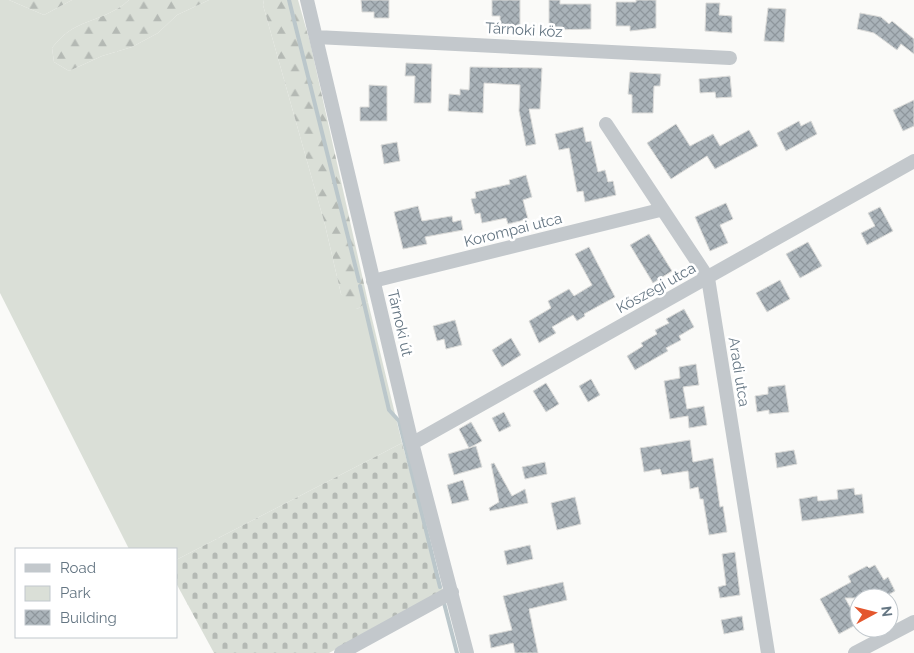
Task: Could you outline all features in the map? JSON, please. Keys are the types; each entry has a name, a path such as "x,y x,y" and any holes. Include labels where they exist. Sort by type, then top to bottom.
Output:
{"street":[{"name":"Tárnoki út","path":"307,0 413,443 467,653"},
{"name":"Tárnoki köz","path":"316,37 730,58"},
{"name":"Aradi utca","path":"606,124 660,210 708,278 768,653"},
{"name":"Kőszegi utca","path":"413,443 914,161"},
{"name":"Korompai utca","path":"374,281 660,210"},
{"path":"342,653 452,592"},
{"path":"855,653 914,622"}],"green space":[{"path":"0,0 9,0 44,15 72,0 129,0 111,12 72,29 52,48 54,62 69,71 102,56 132,47 158,33 177,15 209,0 264,0 263,5 325,225 341,294 357,309 368,302 402,443 178,559 178,548 128,548 0,293"},
{"path":"9,0 72,0 44,15"},
{"path":"129,0 209,0 177,15 158,33 132,47 102,56 69,71 54,62 52,48 66,33 111,12"},
{"path":"264,0 298,0 310,42 368,302 357,309 349,306 341,294 325,225 263,5"},
{"path":"402,443 443,591 329,653 214,653 178,587 178,559"}],"building":[{"path":"361,0 389,0 389,18 374,18 374,12 362,12"},
{"path":"492,0 520,0 520,27 500,27 500,16 492,16"},
{"path":"549,0 560,0 560,4 591,4 591,29 549,30"},
{"path":"636,0 656,0 656,28 630,31 630,26 616,26 616,2 636,2"},
{"path":"706,3 720,3 719,15 732,16 732,33 705,31"},
{"path":"768,8 786,9 784,42 764,41"},
{"path":"860,13 881,17 889,24 892,21 914,39 914,54 901,44 897,50 874,33 857,29"},
{"path":"406,63 432,64 431,103 414,103 415,76 405,76"},
{"path":"470,67 542,68 540,109 529,109 536,144 526,146 519,111 520,85 484,83 483,113 448,111 449,94 460,95 460,89 469,90"},
{"path":"630,72 661,74 660,86 654,86 653,113 632,113 632,95 628,94"},
{"path":"730,76 732,97 716,98 715,92 700,93 699,79"},
{"path":"369,85 387,86 387,121 360,121 360,107 369,107"},
{"path":"914,100 914,126 903,131 893,110"},
{"path":"799,121 801,126 811,121 817,134 786,151 777,133"},
{"path":"676,124 690,146 713,134 720,146 749,130 758,146 715,169 707,156 671,179 647,143"},
{"path":"583,127 586,142 591,141 598,172 605,170 608,182 613,181 616,195 585,202 583,191 577,192 569,148 559,150 555,134"},
{"path":"397,142 400,161 384,164 381,145"},
{"path":"526,175 532,197 523,200 528,219 508,224 506,218 482,223 480,213 475,214 471,199 476,198 475,192 510,184 509,180"},
{"path":"726,203 733,219 720,225 728,243 710,251 695,217"},
{"path":"418,206 422,221 452,216 453,222 461,220 463,230 425,237 427,244 403,249 394,212"},
{"path":"880,207 893,231 867,245 861,233 875,226 868,213"},
{"path":"649,234 672,271 653,283 630,245"},
{"path":"808,242 822,266 800,278 786,254"},
{"path":"589,247 615,297 584,314 585,316 577,321 573,315 552,327 556,333 539,343 529,321 551,308 548,301 569,289 574,296 592,285 575,254"},
{"path":"780,280 790,299 767,312 756,293"},
{"path":"684,309 694,327 679,336 681,340 666,348 668,351 635,370 627,356 643,346 641,343 657,334 655,330 669,323 666,319"},
{"path":"455,320 462,345 446,349 444,339 437,341 433,326"},
{"path":"511,338 521,355 502,367 492,350"},
{"path":"696,364 699,385 683,387 687,409 704,406 707,425 689,428 688,416 670,419 664,381 680,378 679,367"},
{"path":"591,379 600,395 588,402 579,386"},
{"path":"546,383 559,404 546,412 533,391"},
{"path":"785,385 789,412 769,414 769,410 757,412 755,396 768,394 768,387"},
{"path":"504,412 511,426 499,432 492,418"},
{"path":"471,422 482,441 469,448 459,429"},
{"path":"690,440 693,462 713,458 720,507 723,506 727,532 709,535 703,499 700,499 698,487 690,489 688,471 662,475 660,469 644,472 640,448"},
{"path":"476,446 482,467 454,475 448,454"},
{"path":"794,450 797,464 777,468 775,453"},
{"path":"545,462 547,474 525,479 522,467"},
{"path":"494,463 512,496 525,489 528,503 490,511 489,508 499,502 491,464"},
{"path":"463,480 469,500 452,504 447,485"},
{"path":"854,488 855,495 862,494 864,513 802,521 799,499 817,496 818,501 838,499 837,490"},
{"path":"575,497 581,524 557,530 551,503"},
{"path":"530,545 533,559 507,565 504,551"},
{"path":"735,552 740,595 720,598 718,587 726,585 722,554"},
{"path":"875,565 884,580 888,577 894,588 849,588 849,598 845,598 849,605 849,628 839,634 820,599 851,582 848,576 867,566 869,568"},
{"path":"563,582 567,600 529,609 538,653 515,653 513,643 491,648 489,635 512,630 503,596"},
{"path":"742,616 744,630 724,634 721,620"}],"waterway":[{"path":"289,0 359,281"},
{"path":"360,286 389,410 399,421 440,587"},
{"path":"444,603 457,653"}]}
